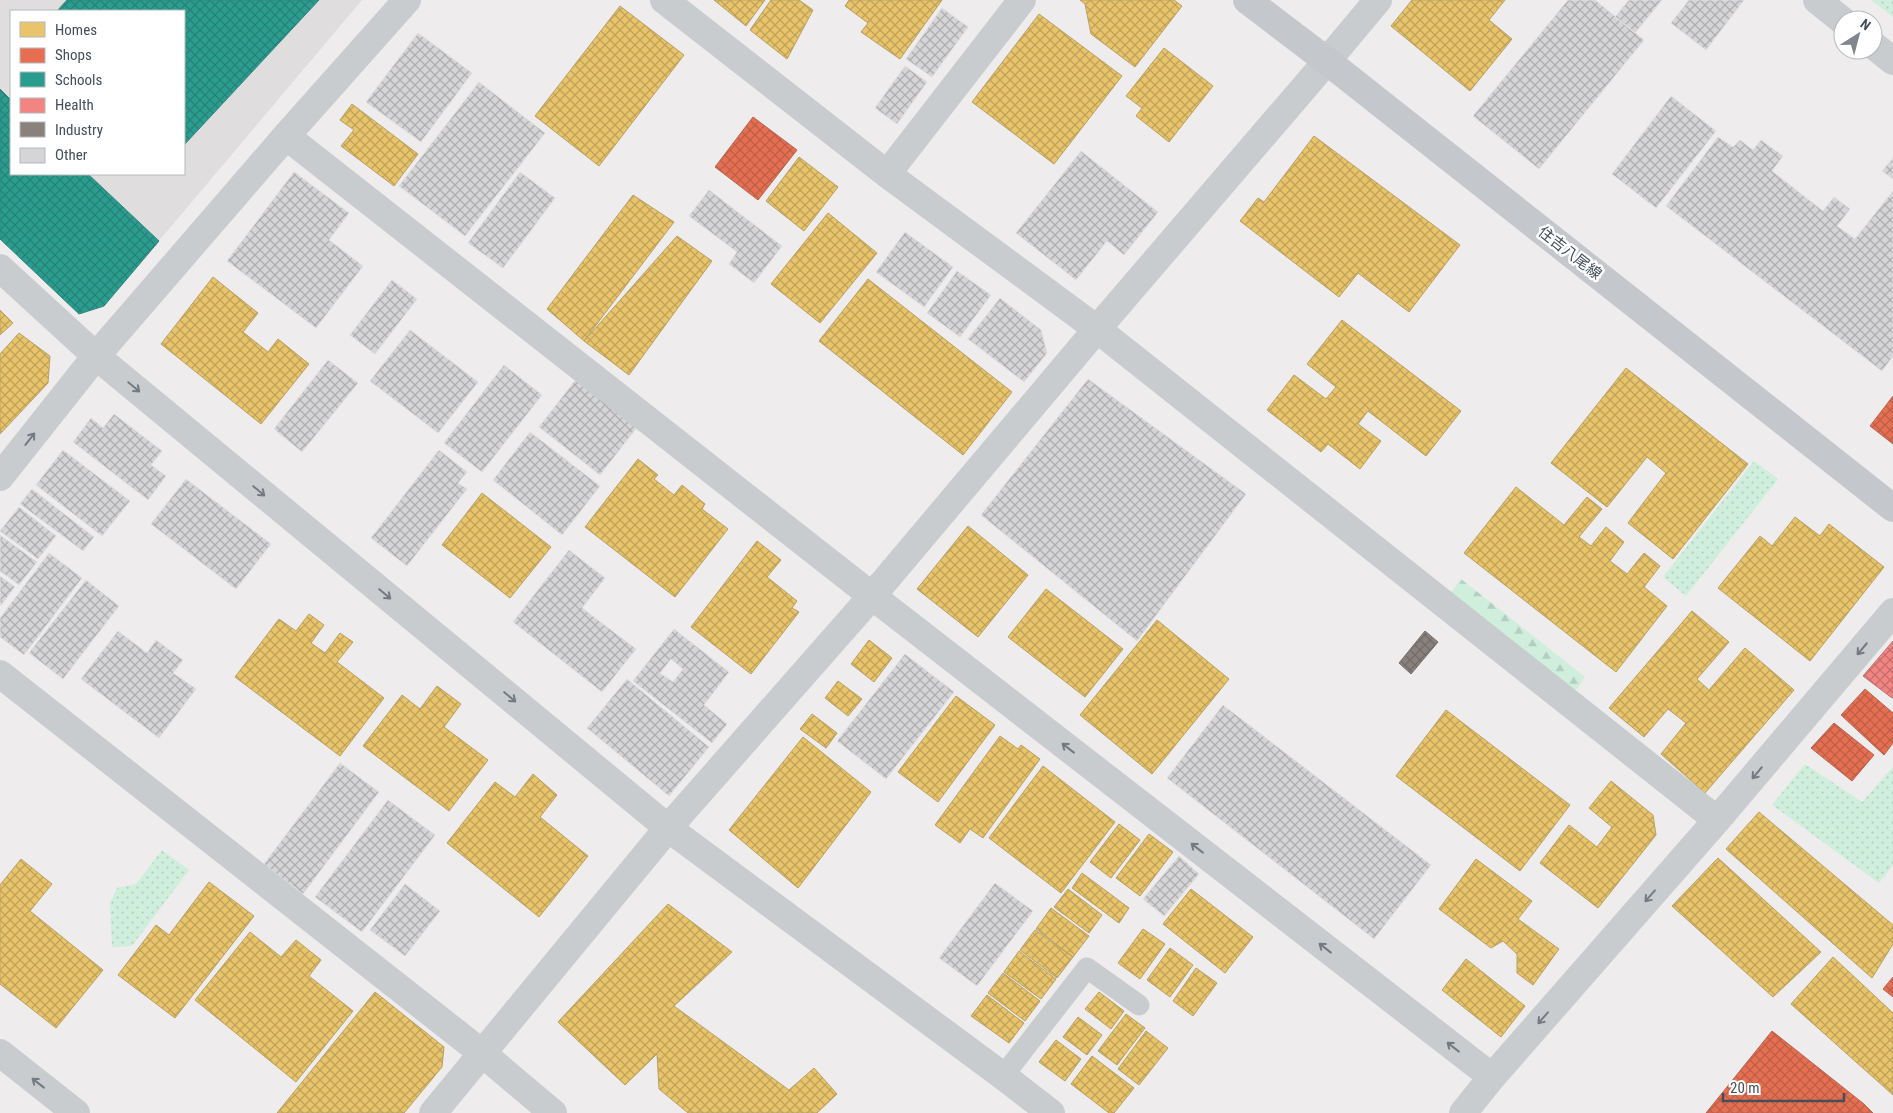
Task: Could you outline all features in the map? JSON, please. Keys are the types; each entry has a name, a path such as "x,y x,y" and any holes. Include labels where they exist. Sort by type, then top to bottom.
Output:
{"main road":[{"name":"住吉八尾線","path":"1247,0 1327,61 1893,508"}],"street":[{"path":"0,478 96,356 286,136 407,0"},
{"path":"664,0 888,174 1097,329 1717,820"},
{"path":"888,174 1020,0"},
{"path":"433,1113 668,828 872,596 1378,0"},
{"path":"1816,0 1833,13"},
{"path":"1883,53 1893,61"},
{"path":"286,136 872,596 1492,1077"},
{"path":"0,268 96,356 668,828 1004,1076 1051,1113"},
{"path":"1463,1113 1492,1077 1717,820 1893,612"},
{"path":"0,674 482,1053 553,1113"},
{"path":"0,1053 76,1113"}],"lane":[{"path":"1004,1076 1087,968 1139,1005"}],"shaded area":[{"path":"0,0 362,0 104,306 79,314 0,239"}],"green space":[{"path":"1871,0 1893,0 1893,17"},
{"path":"1754,461 1778,479 1686,596 1663,577"},
{"path":"1461,579 1585,677 1575,692 1450,594"},
{"path":"1805,764 1862,802 1893,767 1893,865 1879,883 1772,805"},
{"path":"162,850 189,870 132,946 112,947 110,903 117,888 136,884"}],"building: Homes":[{"path":"714,0 765,0 746,26"},
{"path":"771,0 799,0 813,10 787,59 750,30"},
{"path":"849,0 942,0 900,59 861,32 868,23 845,6"},
{"path":"1080,0 1174,0 1182,6 1135,67 1091,34 1085,4"},
{"path":"1412,0 1505,0 1489,20 1512,39 1470,91 1391,26"},
{"path":"620,6 684,55 599,166 535,116"},
{"path":"1039,14 1122,76 1054,164 972,102"},
{"path":"1164,48 1213,86 1169,142 1136,116 1142,108 1126,96"},
{"path":"352,104 418,154 394,186 341,146 354,130 340,120"},
{"path":"1314,136 1460,245 1409,312 1358,273 1339,297 1240,221 1258,198 1264,202"},
{"path":"799,157 838,187 804,231 766,201"},
{"path":"633,195 674,222 584,341 547,309"},
{"path":"828,213 877,253 820,323 771,284"},
{"path":"677,236 712,261 629,375 584,341"},
{"path":"213,277 258,313 243,332 268,352 278,339 309,364 261,424 161,344"},
{"path":"868,279 1012,392 963,455 819,341"},
{"path":"0,310 13,323 0,335"},
{"path":"1342,320 1461,411 1426,456 1368,411 1358,424 1381,441 1360,469 1328,444 1321,452 1267,410 1294,375 1326,399 1336,387 1307,364"},
{"path":"19,333 50,356 48,383 0,434 0,354"},
{"path":"1626,368 1748,464 1673,559 1628,523 1666,473 1647,457 1607,507 1551,463"},
{"path":"638,459 658,475 654,479 674,495 682,485 705,504 702,509 728,529 675,597 585,527"},
{"path":"1516,487 1564,525 1587,497 1602,509 1579,537 1591,546 1606,527 1624,542 1610,561 1627,574 1644,553 1660,566 1644,587 1667,606 1616,672 1464,553"},
{"path":"482,493 551,547 510,598 442,545"},
{"path":"1795,517 1820,536 1829,524 1884,567 1810,661 1718,588 1760,536 1772,546"},
{"path":"968,526 1028,575 978,637 917,589"},
{"path":"757,541 781,560 767,577 797,601 792,608 799,612 751,674 691,627"},
{"path":"1046,589 1123,649 1085,697 1008,637"},
{"path":"1692,611 1729,642 1697,679 1709,690 1745,648 1794,690 1705,793 1661,754 1686,723 1668,709 1644,737 1609,708"},
{"path":"309,614 324,625 311,643 325,653 340,633 353,642 337,662 384,698 340,756 235,677 279,619 296,631"},
{"path":"1157,620 1229,679 1152,774 1080,715"},
{"path":"869,640 892,658 874,682 851,664"},
{"path":"838,681 862,699 848,716 825,698"},
{"path":"437,686 461,704 444,727 488,760 449,811 363,746 402,695 420,709"},
{"path":"956,696 995,725 938,802 898,772"},
{"path":"1446,710 1570,805 1520,871 1396,776"},
{"path":"812,714 837,733 826,748 800,729"},
{"path":"1000,736 1018,749 1021,745 1040,759 983,838 970,829 960,843 935,825"},
{"path":"803,737 871,792 798,888 729,830"},
{"path":"1043,766 1115,822 1061,893 989,838"},
{"path":"533,774 557,795 540,817 588,856 539,917 447,843 495,782 515,797"},
{"path":"1611,781 1653,815 1656,835 1598,908 1540,863 1569,825 1597,847 1612,827 1589,808"},
{"path":"1759,812 1893,925 1893,944 1872,978 1726,849"},
{"path":"1119,824 1140,840 1111,878 1090,862"},
{"path":"1149,834 1173,852 1140,896 1116,878"},
{"path":"1718,858 1821,952 1773,997 1672,906"},
{"path":"21,859 52,884 30,911 103,970 56,1028 0,984 0,885"},
{"path":"1476,859 1532,901 1518,919 1559,949 1533,985 1517,973 1517,954 1503,941 1491,948 1439,909"},
{"path":"1082,873 1129,908 1119,923 1072,888"},
{"path":"209,882 254,916 175,1018 118,975 156,925 169,935"},
{"path":"1068,889 1102,915 1089,933 1054,907"},
{"path":"1191,889 1253,937 1225,973 1163,924"},
{"path":"668,904 732,952 674,1006 789,1090 814,1068 837,1094 817,1113 688,1113 659,1089 657,1054 625,1085 558,1022"},
{"path":"1051,908 1089,936 1073,957 1036,929"},
{"path":"1143,929 1165,944 1140,979 1118,963"},
{"path":"1035,930 1073,957 1057,978 1020,950"},
{"path":"250,932 281,957 296,940 321,960 309,976 353,1011 296,1082 195,1000"},
{"path":"1170,948 1193,965 1170,997 1147,980"},
{"path":"1019,951 1056,979 1041,999 1004,972"},
{"path":"1833,957 1893,1013 1893,1095 1791,1004"},
{"path":"1466,959 1525,1006 1501,1037 1442,990"},
{"path":"1196,968 1217,983 1193,1016 1173,1001"},
{"path":"1003,973 1040,1001 1025,1021 988,993"},
{"path":"375,992 444,1047 442,1067 404,1113 277,1113"},
{"path":"1099,992 1124,1011 1111,1029 1085,1009"},
{"path":"987,995 1024,1023 1009,1043 971,1016"},
{"path":"1126,1014 1145,1028 1117,1065 1098,1051"},
{"path":"1078,1017 1102,1035 1087,1055 1063,1037"},
{"path":"1146,1031 1168,1048 1139,1085 1118,1069"},
{"path":"1056,1040 1081,1059 1065,1081 1039,1062"},
{"path":"1092,1056 1134,1088 1114,1113 1109,1113 1071,1084"}],"building: Shops":[{"path":"753,117 797,150 758,200 715,167"},
{"path":"1893,396 1893,444 1870,426"},
{"path":"1865,689 1893,713 1893,743 1884,755 1841,715"},
{"path":"1834,723 1874,755 1852,781 1811,748"},
{"path":"1893,977 1893,997 1883,989"},
{"path":"1772,1031 1864,1104 1873,1113 1706,1113"}],"building: Schools":[{"path":"67,0 319,0 185,144 185,10 58,10"},
{"path":"0,89 10,99 10,175 89,175 159,241 104,306 79,314 0,239"}],"building: Health":[{"path":"1893,641 1893,697 1892,698 1863,676"}],"building: Industry":[{"path":"1425,631 1438,642 1411,674 1399,663"}],"building: Other":[{"path":"1568,0 1595,0 1644,40 1539,169 1473,116"},
{"path":"1629,0 1662,0 1635,33 1615,17"},
{"path":"1689,0 1744,0 1706,50 1671,23"},
{"path":"942,8 968,27 932,77 906,59"},
{"path":"418,33 472,73 421,142 366,102"},
{"path":"905,66 927,82 897,124 875,108"},
{"path":"479,82 545,133 465,236 399,186"},
{"path":"1671,96 1716,131 1656,208 1612,174"},
{"path":"1718,137 1733,147 1740,140 1753,150 1761,140 1783,156 1772,171 1823,211 1834,197 1850,209 1837,226 1855,239 1893,191 1893,356 1882,371 1666,206"},
{"path":"1081,151 1158,212 1124,255 1107,241 1076,280 1016,233"},
{"path":"1893,158 1893,179 1882,171"},
{"path":"294,172 349,213 329,240 363,266 316,328 227,261"},
{"path":"520,172 555,198 503,268 468,243"},
{"path":"709,190 782,246 754,283 729,264 737,252 689,216"},
{"path":"905,232 953,267 924,307 876,272"},
{"path":"957,271 991,295 960,337 927,313"},
{"path":"392,280 417,299 375,354 350,335"},
{"path":"1000,298 1041,330 1047,353 1024,382 968,339"},
{"path":"410,330 478,382 438,433 370,381"},
{"path":"328,360 358,383 302,452 274,429"},
{"path":"504,365 542,395 482,472 444,443"},
{"path":"577,378 638,426 600,475 539,427"},
{"path":"1088,379 1246,494 1137,641 981,515"},
{"path":"114,414 162,451 151,465 166,476 148,500 73,442 91,418 103,428"},
{"path":"530,432 600,486 562,535 493,480"},
{"path":"63,450 130,501 102,536 36,485"},
{"path":"439,450 467,472 458,483 467,489 407,566 371,538"},
{"path":"186,479 271,544 236,589 151,524"},
{"path":"32,489 94,537 83,551 20,504"},
{"path":"19,507 56,536 38,559 0,531"},
{"path":"0,535 37,562 19,585 0,571"},
{"path":"569,550 605,578 582,608 636,649 602,692 513,622"},
{"path":"49,553 82,578 24,655 0,637 0,618"},
{"path":"0,576 15,587 1,605 0,605"},
{"path":"86,580 119,606 63,679 29,653"},
{"path":"674,629 729,672 704,705 727,724 712,743 633,681","holes":["671,659 683,669 673,682 660,673"]},
{"path":"118,631 147,653 156,640 183,660 173,673 196,689 159,738 81,679"},
{"path":"905,654 954,692 886,779 837,741"},
{"path":"627,679 709,747 669,796 587,728"},
{"path":"1223,705 1431,865 1374,939 1167,778"},
{"path":"340,763 379,792 303,894 264,864"},
{"path":"388,800 435,835 362,932 315,897"},
{"path":"1179,856 1199,874 1164,916 1143,899"},
{"path":"995,883 1033,911 977,986 939,958"},
{"path":"405,884 440,911 405,956 370,930"}]}
